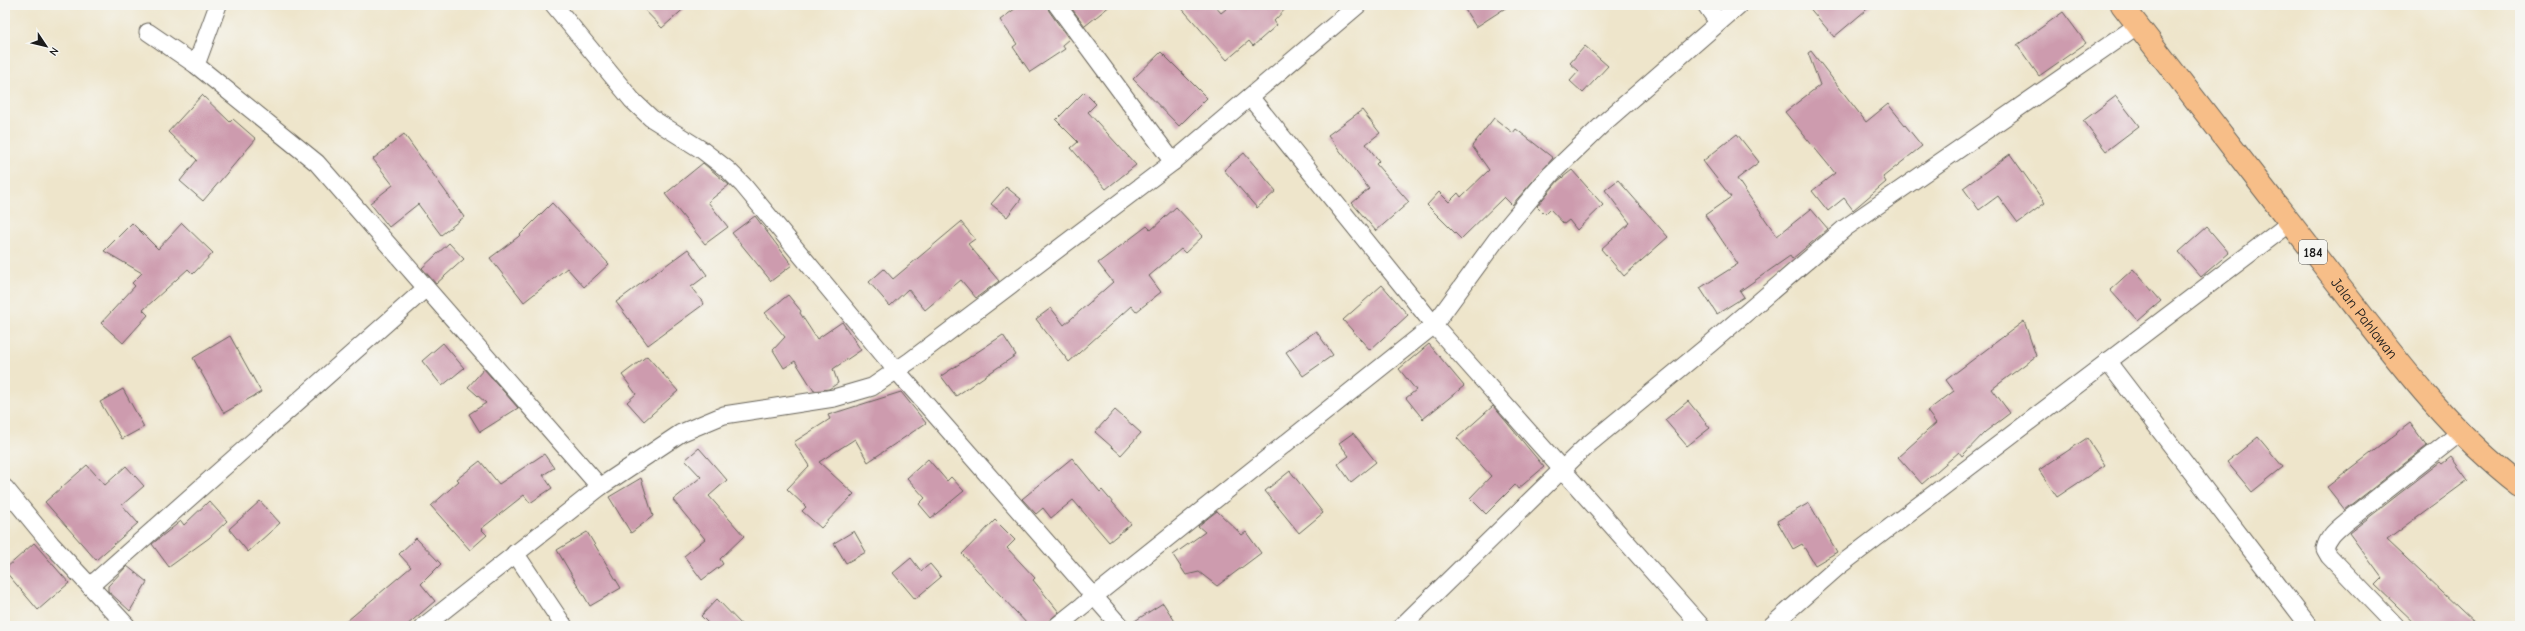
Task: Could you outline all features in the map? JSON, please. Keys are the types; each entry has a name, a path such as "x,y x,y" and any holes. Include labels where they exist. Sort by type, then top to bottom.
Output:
{"main road":[{"name":"Jalan Pahlawan","path":"2122,5 2419,387 2489,461 2520,485"}],"street":[{"path":"196,65 218,5"},
{"path":"554,5 632,100 651,118 707,154 743,186 896,370 1120,626"},
{"path":"1057,5 1173,162"},
{"path":"424,626 600,487 681,433 724,415 834,398 872,387 1173,162 1358,5"},
{"path":"1706,5 1718,22"},
{"path":"1057,626 1434,325 1496,240 1552,174 1588,138 1739,5"},
{"path":"1402,626 1562,469 1845,228 2138,25"},
{"path":"148,32 196,65 316,163 600,487"},
{"path":"1250,97 1434,325 1701,626"},
{"path":"1771,626 1839,566 2290,222"},
{"path":"90,586 426,288"},
{"path":"2107,361 2309,626"},
{"path":"2396,626 2329,556 2325,549 2326,543 2331,535 2346,522 2461,432"},
{"path":"5,488 90,586 127,626"},
{"path":"515,553 564,626"}],"building":[{"path":"640,5 688,5 662,28"},
{"path":"1020,5 1047,5 1049,11 1069,39 1062,45 1065,49 1030,72 1013,47 1017,44 1000,20"},
{"path":"1069,5 1111,5 1085,26"},
{"path":"1179,5 1214,5 1221,13 1231,5 1289,5 1274,21 1277,25 1253,46 1249,41 1227,60"},
{"path":"1462,5 1510,5 1476,27"},
{"path":"1807,5 1872,5 1834,37"},
{"path":"2063,12 2086,43 2039,76 2017,45"},
{"path":"1585,46 1608,66 1583,93 1570,81 1579,71 1570,63"},
{"path":"1811,51 1866,122 1888,104 1922,146 1883,177 1886,182 1853,210 1844,198 1828,211 1812,191 1835,173 1785,112 1820,85 1808,53"},
{"path":"1161,52 1207,98 1179,126 1133,79"},
{"path":"1084,92 1096,104 1088,112 1136,165 1106,189 1071,148 1078,142 1056,120"},
{"path":"202,95 230,122 233,119 256,139 203,201 180,181 197,160 168,132"},
{"path":"2116,96 2139,126 2106,151 2083,121"},
{"path":"1362,110 1380,133 1366,144 1379,161 1376,164 1409,202 1376,231 1352,203 1369,189 1328,135"},
{"path":"1494,118 1513,133 1516,129 1553,158 1512,205 1504,197 1461,239 1427,205 1439,192 1449,202 1458,193 1461,197 1489,170 1472,146"},
{"path":"404,134 464,217 441,235 418,204 389,227 370,203 393,185 373,159"},
{"path":"1737,134 1759,162 1737,179 1777,236 1811,209 1828,229 1792,259 1790,256 1740,291 1744,297 1717,314 1700,288 1738,264 1705,215 1731,197 1703,161"},
{"path":"1244,153 1276,191 1257,208 1224,170"},
{"path":"2010,154 2045,203 2018,223 1998,196 1979,210 1963,188"},
{"path":"703,163 729,185 708,202 728,227 705,244 665,194"},
{"path":"1572,170 1603,205 1577,230 1569,220 1564,224 1550,209 1545,214 1537,206 1558,181"},
{"path":"1618,180 1668,237 1624,276 1601,249 1630,223 1605,190"},
{"path":"1006,187 1021,199 1007,217 991,204"},
{"path":"552,203 609,264 584,287 567,268 524,302 490,258 518,237"},
{"path":"1176,207 1203,236 1185,253 1181,249 1149,276 1161,292 1136,312 1131,306 1069,362 1036,319 1051,308 1064,325 1113,282 1098,263 1147,226 1151,230"},
{"path":"755,216 792,265 771,281 732,233"},
{"path":"961,222 975,239 968,244 999,281 976,298 961,280 925,310 908,289 890,306 869,282 884,269 893,279"},
{"path":"132,223 158,249 182,223 213,253 193,274 188,269 143,310 148,315 123,343 101,323 135,286 132,283 142,273 104,251"},
{"path":"2207,227 2229,253 2201,277 2179,252"},
{"path":"449,243 464,259 436,284 422,268"},
{"path":"688,249 707,275 691,287 704,304 648,345 616,302"},
{"path":"2133,269 2161,301 2138,321 2110,290"},
{"path":"1382,285 1408,315 1370,350 1343,320"},
{"path":"788,295 801,311 800,313 817,339 842,322 861,350 833,369 838,383 829,389 814,391 795,361 784,368 773,350 785,337 765,313"},
{"path":"2024,321 2036,356 1992,389 2010,413 1985,432 1962,456 1959,452 1922,484 1898,457 1936,423 1927,411 1954,391 1946,380"},
{"path":"1316,331 1333,355 1303,376 1286,352"},
{"path":"1003,335 1016,355 956,396 941,376"},
{"path":"230,336 261,392 224,413 193,358"},
{"path":"443,343 464,368 442,386 422,361"},
{"path":"1429,344 1464,386 1423,419 1406,398 1416,390 1399,369"},
{"path":"647,356 678,391 644,421 627,402 636,394 622,375"},
{"path":"484,369 518,408 480,432 469,414 486,403 468,387"},
{"path":"123,389 144,427 122,439 100,402"},
{"path":"901,392 926,423 868,462 855,439 819,462 854,494 821,528 802,511 806,507 787,489 809,466 794,442 830,419 828,415"},
{"path":"1688,401 1710,428 1687,446 1665,420"},
{"path":"1493,406 1544,467 1518,489 1515,485 1486,514 1470,498 1491,476 1457,438"},
{"path":"1115,410 1141,433 1121,455 1095,432"},
{"path":"2410,423 2427,446 2345,510 2327,487"},
{"path":"1353,433 1376,462 1351,482 1338,464 1349,456 1339,443"},
{"path":"2258,437 2283,467 2252,492 2227,462"},
{"path":"2087,438 2105,465 2057,497 2039,470"},
{"path":"699,448 727,480 709,496 744,536 720,559 723,564 702,580 684,556 705,539 673,500 701,477 685,460"},
{"path":"544,454 554,468 543,475 552,488 530,503 524,495 481,529 487,535 470,550 431,506 459,481 457,479 480,461 499,484"},
{"path":"2451,457 2468,480 2387,540 2478,626 2418,626 2375,585 2382,578 2349,533 2440,462 2442,464"},
{"path":"1072,458 1100,492 1102,490 1131,524 1109,542 1073,500 1051,518 1043,508 1036,514 1022,499"},
{"path":"928,459 947,481 951,477 964,491 931,518 919,504 925,498 907,478"},
{"path":"87,465 105,485 126,466 144,486 122,505 138,523 96,560 45,502"},
{"path":"1290,471 1323,513 1299,533 1265,491"},
{"path":"641,478 653,516 631,533 609,497"},
{"path":"209,501 227,521 209,538 169,567 152,544 181,521 184,525"},
{"path":"260,501 280,523 248,552 229,529"},
{"path":"1809,503 1837,552 1815,565 1802,544 1793,549 1777,521"},
{"path":"1217,511 1242,535 1246,532 1261,553 1217,586 1199,572 1186,575 1173,555 1205,532 1198,526"},
{"path":"995,520 1015,540 1007,548 1035,578 1033,580 1059,612 1043,626 1029,626 962,554"},
{"path":"854,531 866,552 846,563 834,543"},
{"path":"587,532 621,588 590,606 557,550"},
{"path":"416,538 441,564 421,584 435,601 406,626 341,626 411,567 399,554"},
{"path":"34,543 69,583 38,610 5,571 5,569"},
{"path":"911,558 921,571 930,564 941,577 915,599 893,573"},
{"path":"127,566 147,582 130,611 108,591 108,586"},
{"path":"717,599 743,626 711,626 701,616"},
{"path":"1163,603 1178,626 1130,626 1130,624"}]}
